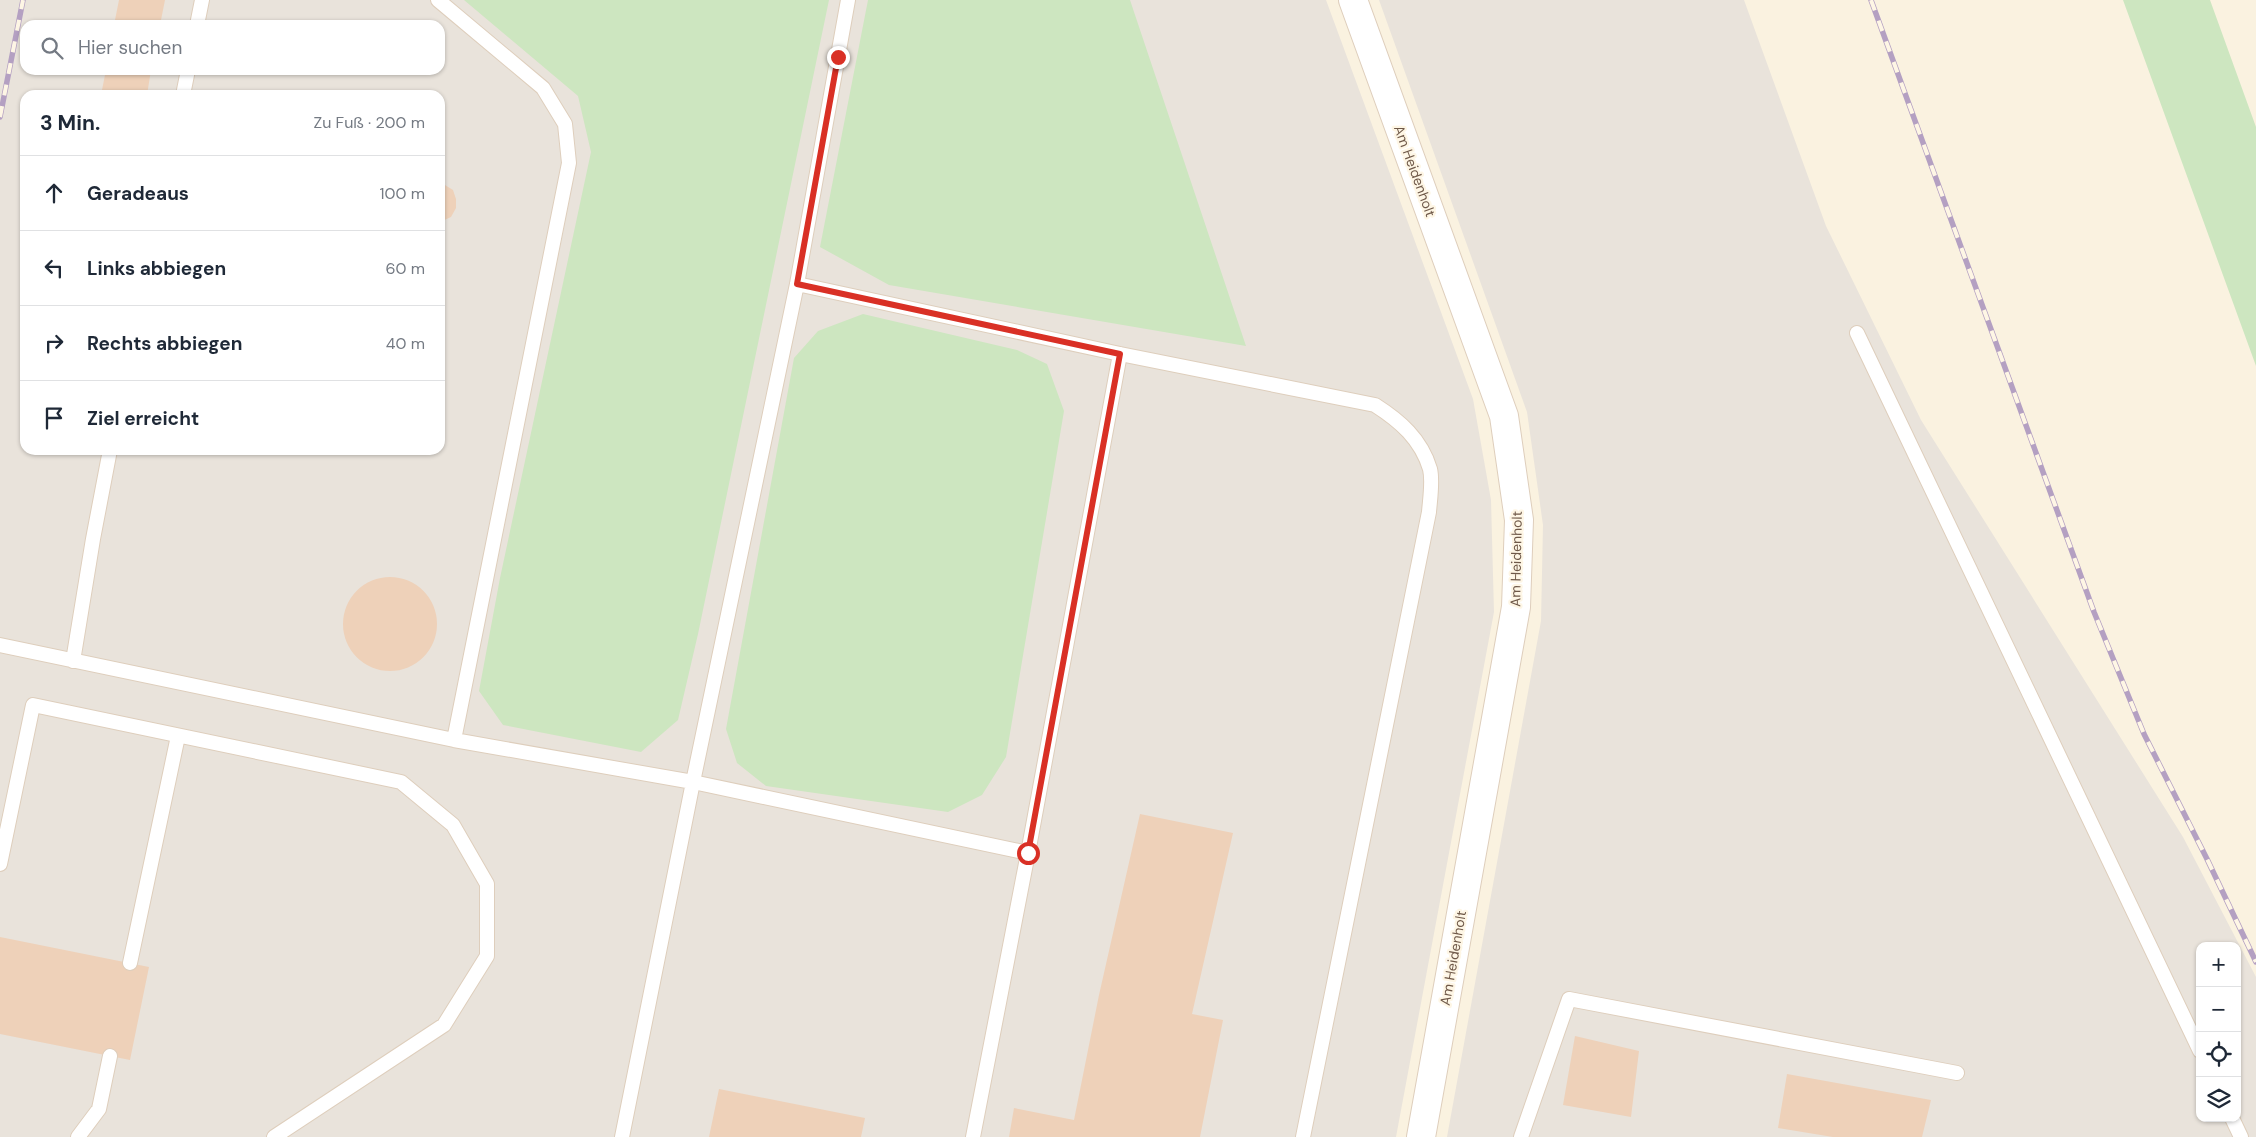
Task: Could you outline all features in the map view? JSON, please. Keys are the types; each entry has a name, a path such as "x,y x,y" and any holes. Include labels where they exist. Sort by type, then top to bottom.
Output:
{"street":[{"name":"Am Heidenholt","path":"1352,0 1504,416 1519,520 1516,607 1421,1137"}],"lane":[{"path":"198,20 202,0"},
{"path":"438,0 543,88 565,124 569,163 454,740"},
{"path":"622,1137 693,782 797,284 848,0"},
{"path":"184,90 187,75"},
{"path":"797,284 1120,354 1375,405 1399,420 1416,440 1430,470 1429,512 1303,1137"},
{"path":"1857,333 2196,1042"},
{"path":"972,1137 1028,853 1120,354"},
{"path":"73,660 92,539 109,455"},
{"path":"0,645 454,740 693,782 1028,853"},
{"path":"0,864 33,705 401,782 453,825 487,884 487,956 444,1025 274,1137"},
{"path":"130,963 178,736"},
{"path":"1521,1137 1569,999 1958,1073"},
{"path":"78,1137 98,1109 110,1056"},
{"path":"2234,1122 2241,1137"}],"shaded area":[{"path":"0,0 1326,0 1473,399 1491,500 1494,612 1396,1137 0,1137"},
{"path":"1379,0 1744,0 1826,226 1921,420 2183,837 2238,942 2196,942 2196,1122 2241,1122 2241,948 2256,977 2256,1137 1447,1137 1541,621 1543,525 1527,412"}],"green space":[{"path":"464,0 829,0 698,634 678,720 641,752 503,725 479,691 500,578 591,152 578,96"},
{"path":"868,0 1130,0 1246,346 889,285 820,247"},
{"path":"2123,0 2210,0 2256,127 2256,366"},
{"path":"863,314 1017,350 1047,364 1064,411 1006,757 982,795 948,812 766,786 737,763 726,729 794,358 818,331"}],"building":[{"path":"119,0 165,0 161,20 115,20"},
{"path":"105,75 150,75 148,90 102,90"},
{"path":"445,185 453,190 456,199 456,208 451,217 445,220"},
{"path":"390,577 408,580 423,591 434,606 437,624 434,642 423,657 408,668 390,671 372,668 357,657 346,642 343,624 346,606 357,591 372,580"},
{"path":"1140,814 1233,833 1192,1014 1223,1020 1200,1137 1009,1137 1014,1108 1074,1120 1099,995"},
{"path":"0,937 149,967 130,1060 0,1034"},
{"path":"1575,1036 1639,1051 1631,1117 1563,1105"},
{"path":"1787,1074 1931,1100 1922,1137 1833,1137 1778,1128"},
{"path":"719,1089 865,1118 861,1137 709,1137"}],"railway":[{"path":"0,117 23,0"},
{"path":"1871,0 2094,612 2144,734 2256,962"}],"route":[{"path":"838,57 797,284 1120,354 1028,853"}]}
